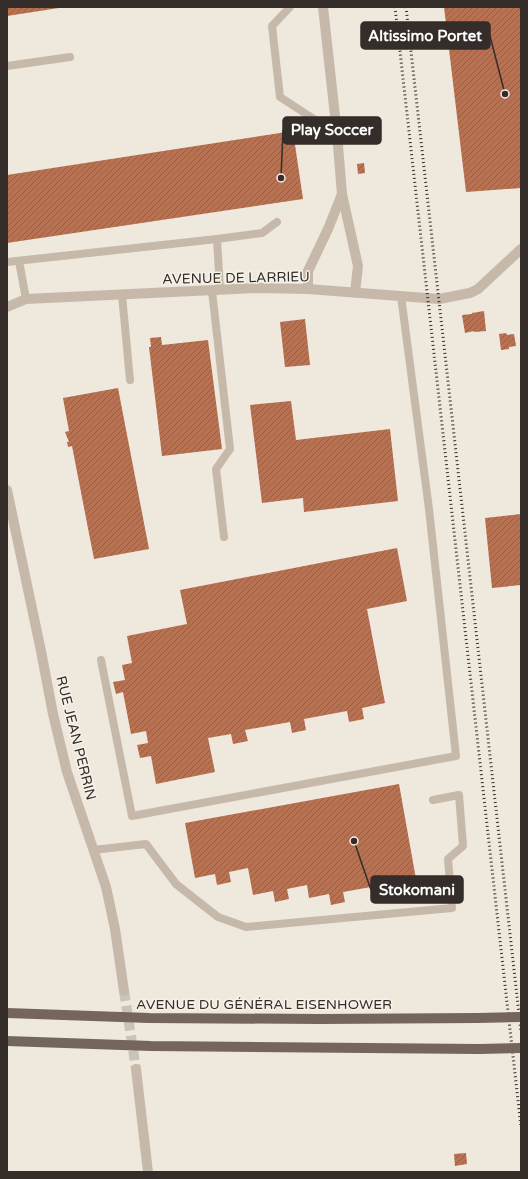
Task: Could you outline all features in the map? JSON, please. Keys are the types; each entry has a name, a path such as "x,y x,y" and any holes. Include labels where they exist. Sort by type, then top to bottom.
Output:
{"main road":[{"name":"AVENUE DU GÉNÉRAL EISENHOWER","path":"7,1013 149,1018 320,1019 521,1017"},
{"path":"7,1041 151,1046 479,1049 521,1048"}],"street":[{"path":"322,7 337,134 342,194 358,266 355,292"},
{"path":"308,289 308,271 328,229 342,194"},
{"name":"AVENUE DE LARRIEU","path":"7,307 26,299 257,288 308,289 439,299 470,293 478,289 521,249"},
{"name":"RUE JEAN PERRIN","path":"7,490 56,729 67,772 106,887 115,929 124,990"},
{"path":"136,1069 148,1172"}],"lane":[{"path":"290,7 272,26 280,97 337,134"},
{"path":"7,66 70,57"},
{"path":"7,262 262,233 277,222"},
{"path":"217,239 216,290 230,449 216,469 224,537"},
{"path":"19,261 26,299"},
{"path":"122,295 130,380"},
{"path":"101,660 132,816 456,756 430,509 401,296"},
{"path":"93,850 146,844 176,884 218,917 246,927 452,908 448,859 463,846 459,796 433,800"}],"building":[{"path":"7,7 59,7 59,8 7,16"},
{"path":"444,7 521,7 521,188 466,192"},
{"path":"293,131 303,199 7,243 7,175"},
{"path":"364,163 365,173 358,174 357,164"},
{"path":"484,311 486,331 465,333 462,315"},
{"path":"305,319 310,365 285,367 280,322"},
{"path":"506,333 507,335 514,334 516,346 501,350 499,334"},
{"path":"161,337 162,345 208,340 222,449 162,456 149,347 151,347 150,338"},
{"path":"118,388 149,549 94,559 72,446 68,447 67,442 69,442 65,432 69,431 63,398"},
{"path":"291,401 296,440 390,429 398,501 304,512 303,498 262,503 250,405"},
{"path":"521,514 521,585 492,588 485,518"},
{"path":"397,548 407,601 367,609 385,703 362,708 364,719 349,722 347,711 304,719 306,730 292,733 290,722 245,730 248,741 233,744 231,734 208,738 215,772 156,784 151,756 140,758 137,745 148,743 146,731 131,734 123,692 116,694 113,682 125,680 122,665 132,663 127,636 187,624 180,590"},
{"path":"399,784 416,879 397,882 398,893 384,895 382,885 343,892 345,902 331,905 329,894 309,898 307,885 287,889 289,899 275,902 273,891 253,895 248,868 229,872 231,882 217,885 215,874 195,878 185,823"},
{"path":"466,1153 467,1164 455,1166 454,1154"}],"tunnel":[{"path":"124,991 136,1069"}],"railway":[{"path":"395,7 521,1127"},
{"path":"406,7 521,1032"}],"place":[{"name":"Altissimo Portet","path":"505,94"},
{"name":"Play Soccer","path":"281,178"},
{"name":"Stokomani","path":"354,841"}]}
